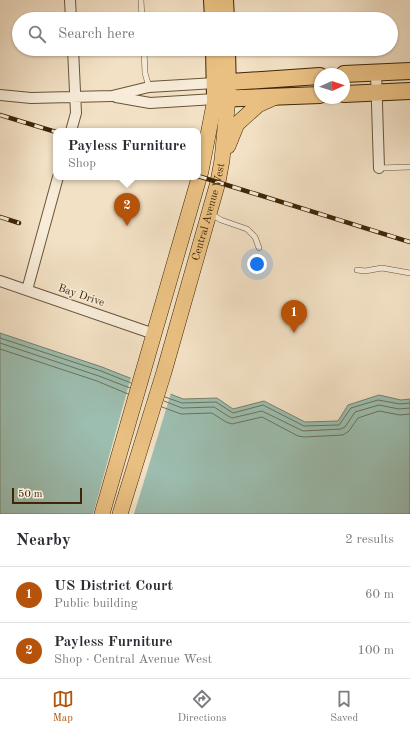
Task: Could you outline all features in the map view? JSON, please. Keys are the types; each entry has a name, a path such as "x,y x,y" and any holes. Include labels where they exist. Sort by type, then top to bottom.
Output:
{"highway":[{"path":"212,0 213,12"},
{"path":"225,0 226,12"},
{"name":"Central Avenue West","path":"216,56 222,82"},
{"name":"Central Avenue West","path":"222,98 222,82 226,56"},
{"path":"350,74 410,70"},
{"path":"222,82 314,76"},
{"path":"350,94 410,91"},
{"path":"222,98 314,95"}],"main road":[{"path":"222,160 237,124 258,105 278,96"},
{"name":"Central Avenue West","path":"120,514 164,372 209,213 222,160 222,98"},
{"name":"Central Avenue West","path":"201,171 222,98"},
{"name":"Central Avenue West","path":"102,514 198,180"}],"street":[{"path":"70,0 71,12"},
{"path":"72,56 76,113 72,128"},
{"path":"376,72 379,168"},
{"path":"112,96 149,87 222,82"},
{"path":"0,95 31,98 112,96 150,103 222,98"},
{"path":"27,290 57,180"},
{"name":"Bay Drive","path":"0,281 154,334"}],"lane":[{"path":"141,0 142,12"},
{"path":"144,56 145,73 149,87"},
{"path":"379,168 410,167"},
{"path":"209,213 221,220 248,229 255,237 259,248"},
{"path":"357,270 365,271 382,268 410,273"}],"water":[{"path":"0,333 102,367 183,399 217,398 233,409 264,401 305,422 338,421 348,405 379,395 401,400 410,399 410,514 0,514"}],"pier":[{"path":"131,377 171,393 134,514 93,514"}],"railway":[{"path":"0,115 53,131"},
{"path":"201,177 410,242"},
{"path":"0,217 19,223"}],"place":[{"name":"Payless Furniture","path":"127,226"},
{"name":"US District Court","path":"294,333"}]}
